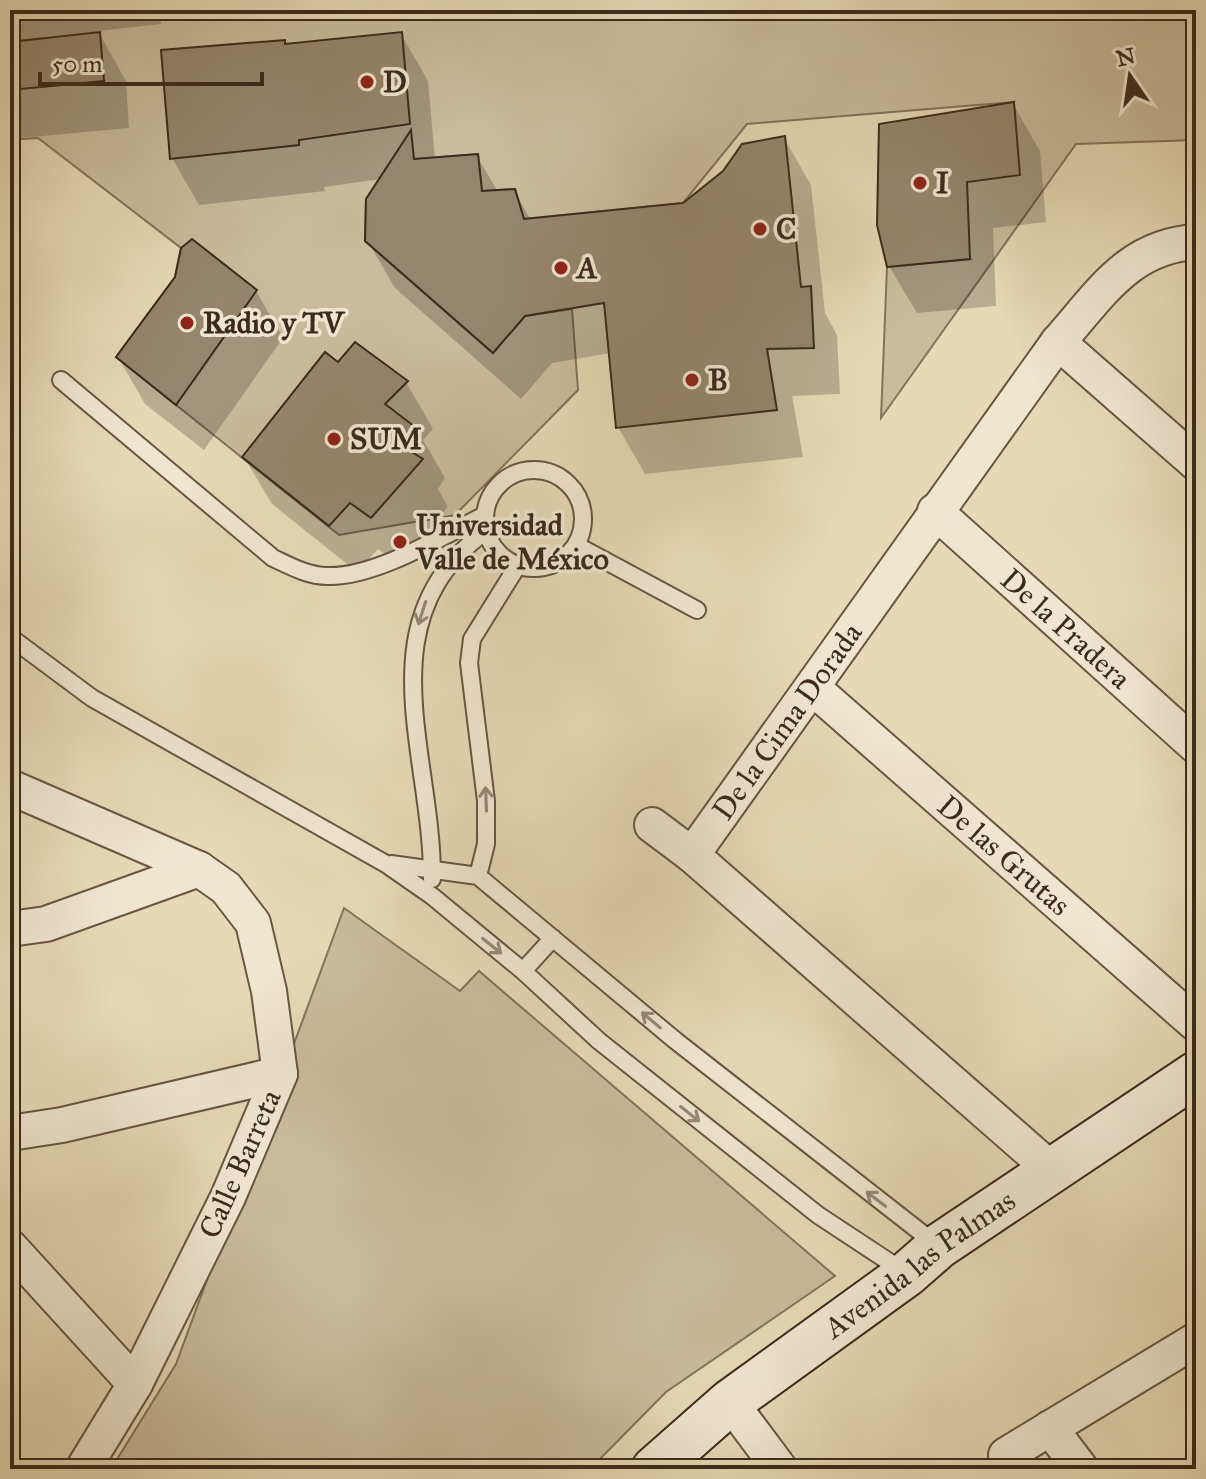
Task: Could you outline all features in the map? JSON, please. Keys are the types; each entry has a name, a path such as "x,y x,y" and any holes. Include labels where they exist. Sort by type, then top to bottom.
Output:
{"street":[{"name":"De la Cima Dorada","path":"692,855 1058,342 1127,264 1150,251 1196,242"},
{"path":"1058,342 1196,463"},
{"name":"De la Pradera","path":"935,511 1196,746"},
{"name":"De las Grutas","path":"813,688 1196,1024"},
{"name":"Calle Barreta","path":"10,787 199,869 226,888 253,923 269,991 280,1074 228,1197 135,1384 83,1469"},
{"path":"652,825 692,855 1053,1171"},
{"path":"10,929 46,924 199,869"},
{"path":"10,1133 76,1122 280,1074"},
{"name":"Avenida las Palmas","path":"654,1469 730,1402 923,1260 1196,1074"},
{"path":"10,1247 135,1384"},
{"path":"1006,1455 1196,1340"},
{"path":"730,1402 780,1469"},
{"path":"1050,1428 1081,1469"}],"lane":[{"path":"61,380 273,558 304,572 328,576 354,572 486,523"},
{"path":"432,896 432,870 413,695 415,637 428,596 446,567 486,523 498,486 510,476 541,470 569,484 578,497 583,513 576,545 551,565 518,565 504,558 486,523"},
{"path":"576,545 697,610"},
{"path":"478,876 486,844 486,801 470,651 472,639 518,565"},
{"path":"10,637 92,698 386,864 432,896 523,971 599,1041 806,1206 923,1260"},
{"path":"386,864 478,876 812,1150 923,1260"},
{"path":"523,971 553,938"}],"shaded area":[{"path":"10,10 1196,10 1196,140 1076,144 881,418 887,267 970,259 894,219 1014,102 747,124 683,203 524,219 515,189 482,191 478,154 391,161 366,199 365,241 493,353 525,316 572,309 578,390 455,515 339,535 116,357 175,277 181,248 38,138 10,140"},
{"path":"344,908 460,991 479,971 835,1276 666,1392 590,1469 111,1469 176,1364"}],"building":[{"path":"100,32 104,81 10,90 10,42"},
{"path":"402,32 410,124 299,140 299,145 170,159 161,50 285,40 285,44"},
{"name":"I","path":"1014,102 1020,175 967,182 970,259 887,267 877,225 879,124"},
{"path":"411,130 414,159 478,154 482,191 515,189 524,219 683,203 723,171 742,144 785,136 801,287 811,286 814,348 767,349 777,410 616,428 604,303 525,316 493,353 365,241 366,199"},
{"name":"Radio y TV","path":"192,239 257,290 176,405 116,357 175,277 181,248"},
{"name":"SUM","path":"355,342 408,381 385,404 419,430 407,449 423,459 371,518 350,503 329,526 242,457 325,352 338,362"}],"place":[{"name":"D","path":"367,82"},
{"name":"I","path":"920,183"},
{"name":"C","path":"760,229"},
{"name":"A","path":"561,268"},
{"name":"Radio y TV","path":"187,323"},
{"name":"B","path":"692,380"},
{"name":"SUM","path":"334,439"},
{"name":"Universidad Valle de México","path":"400,542"}]}
